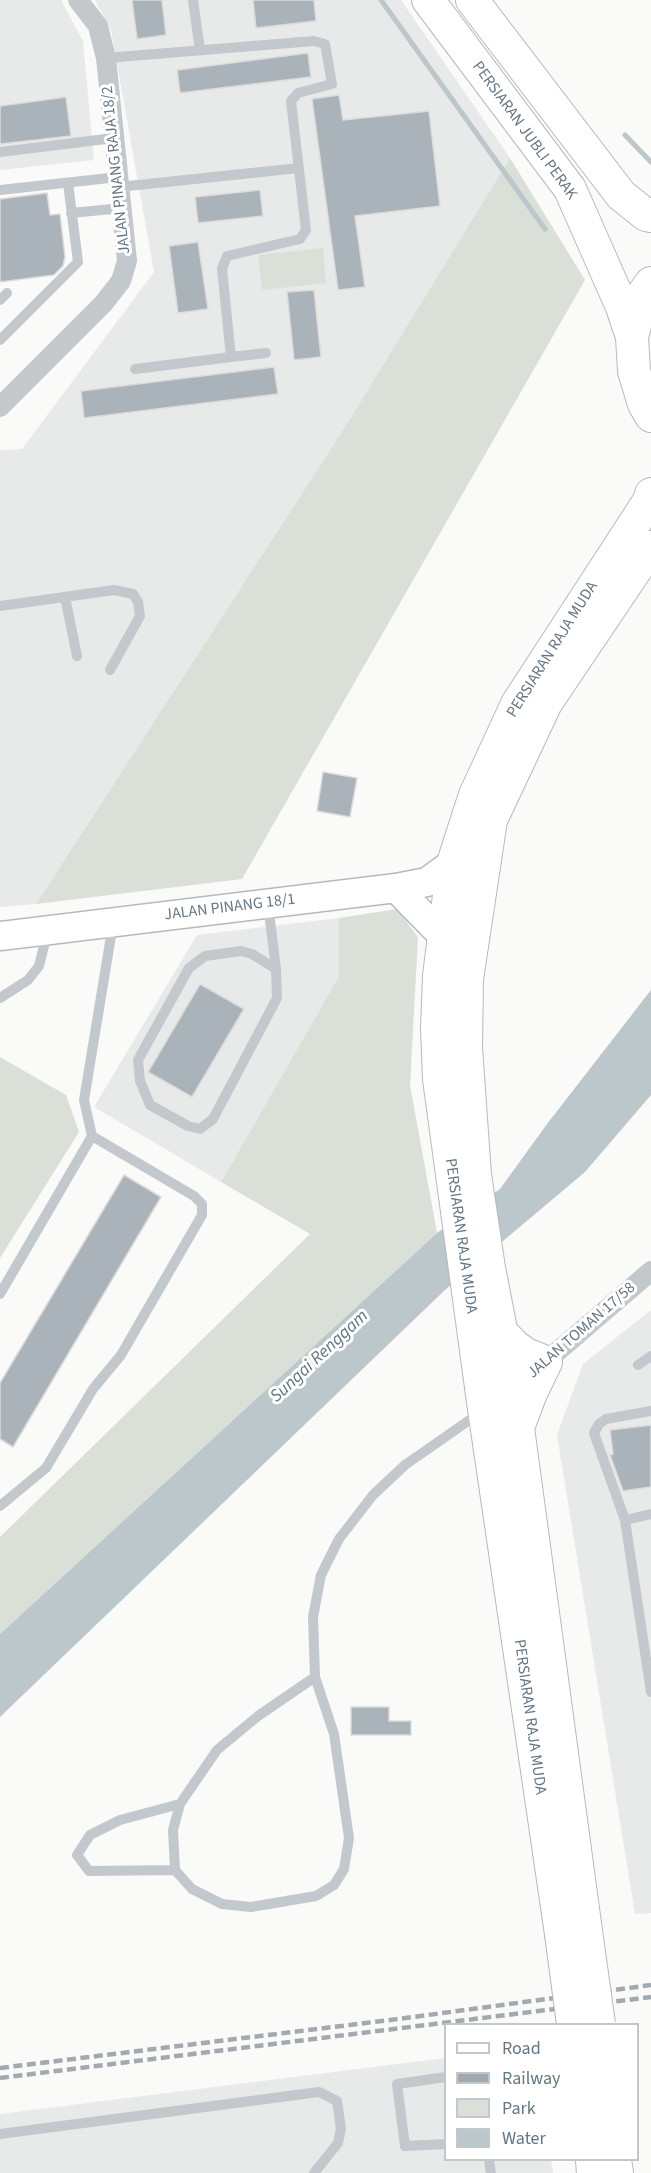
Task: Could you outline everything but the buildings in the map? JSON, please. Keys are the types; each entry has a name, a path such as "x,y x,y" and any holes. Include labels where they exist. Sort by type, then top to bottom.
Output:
{"main road":[{"name":"PERSIARAN JUBLI PERAK","path":"428,0 570,189 622,307 632,337"},
{"path":"472,0 621,195 651,216"},
{"path":"651,283 643,294 632,337 634,371 644,404 651,416"},
{"name":"PERSIARAN RAJA MUDA","path":"598,2023 574,1933 484,1409 478,1276 464,1182 439,1079 437,1028 439,976 453,863 475,795 517,704 649,501 651,494"},
{"name":"PERSIARAN RAJA MUDA","path":"464,1182 466,979 491,820 546,703 651,548"},
{"name":"PERSIARAN RAJA MUDA","path":"478,1276 502,1333 518,1429 574,1933 573,2023"},
{"path":"502,1333 526,1354 546,1362 531,1393 518,1429"}],"street":[{"name":"JALAN PINANG RAJA 18/2","path":"0,407 103,304 121,281 127,261 106,58 98,26 78,0"},
{"name":"JALAN PINANG 18/1","path":"0,936 396,888 426,882 453,863"},
{"path":"396,888 444,937"},
{"name":"JALAN TOMAN 17/58","path":"484,1409 513,1391 651,1271"},
{"path":"622,2161 631,2173"}],"lane":[{"path":"193,0 200,50"},
{"path":"106,58 314,41 325,44 332,84 298,93 291,101 306,230 300,239 227,256 222,269 231,357"},
{"path":"0,152 114,138"},
{"path":"0,190 68,183 119,182 299,168"},
{"path":"0,340 78,262 68,183"},
{"path":"71,213 122,208"},
{"path":"135,369 266,353"},
{"path":"0,606 114,590 133,594 138,602 140,616 110,670"},
{"path":"65,597 77,656"},
{"path":"268,904 276,969 277,998 213,1119 200,1129 188,1126 150,1105 140,1081 138,1060 189,968 205,956 241,951 252,954 276,969"},
{"path":"0,1294 92,1136 84,1101 113,923"},
{"path":"0,998 28,980 39,966 48,930"},
{"path":"0,1506 46,1468 93,1389 121,1355 202,1215 202,1204 194,1196 92,1136"},
{"path":"638,1365 651,1356"},
{"path":"315,1677 258,1716 217,1750 180,1804 173,1830 175,1870 192,1889 222,1904 251,1907 316,1896 334,1885 344,1869 349,1838 334,1734 315,1677 313,1617 321,1575 339,1539 373,1495 405,1465 484,1409"},
{"path":"651,1411 606,1419 599,1424 594,1433 625,1520 651,1692"},
{"path":"625,1520 651,1514"},
{"path":"175,1870 89,1871 77,1855 90,1835 120,1820 180,1804"},
{"path":"444,2077 397,2084 405,2146 444,2144"},
{"path":"0,2134 319,2092 337,2102 341,2129 338,2143 315,2173"}],"shaded area":[{"path":"0,0 61,0 83,41 94,160 0,170"},
{"path":"95,0 401,0 510,158 345,427 36,904 0,907 0,450 22,449 154,272 111,30"},
{"path":"339,918 339,976 221,1182 94,1107 197,935"},
{"path":"651,1310 651,1913 635,1914 557,1435 583,1364"},
{"path":"444,2058 444,2161 551,2161 553,2173 0,2173 0,2114"}],"green space":[{"path":"510,158 585,280 242,879 36,904 345,427"},
{"path":"323,248 326,283 262,290 258,255"},
{"path":"397,909 418,937 410,1085 437,1233 0,1634 0,1537 310,1234 221,1182 339,976 339,918"},
{"path":"0,1057 66,1095 79,1132 0,1258"}],"water":[{"name":"Sungai Renggam","path":"651,990 651,1095 585,1172 446,1289 0,1717 0,1634 437,1233 500,1189 547,1124"}],"waterway":[{"path":"381,0 545,229"},
{"path":"625,135 651,162"}],"railway":[{"path":"0,2068 651,1985"},
{"path":"0,2078 651,1997"}]}
